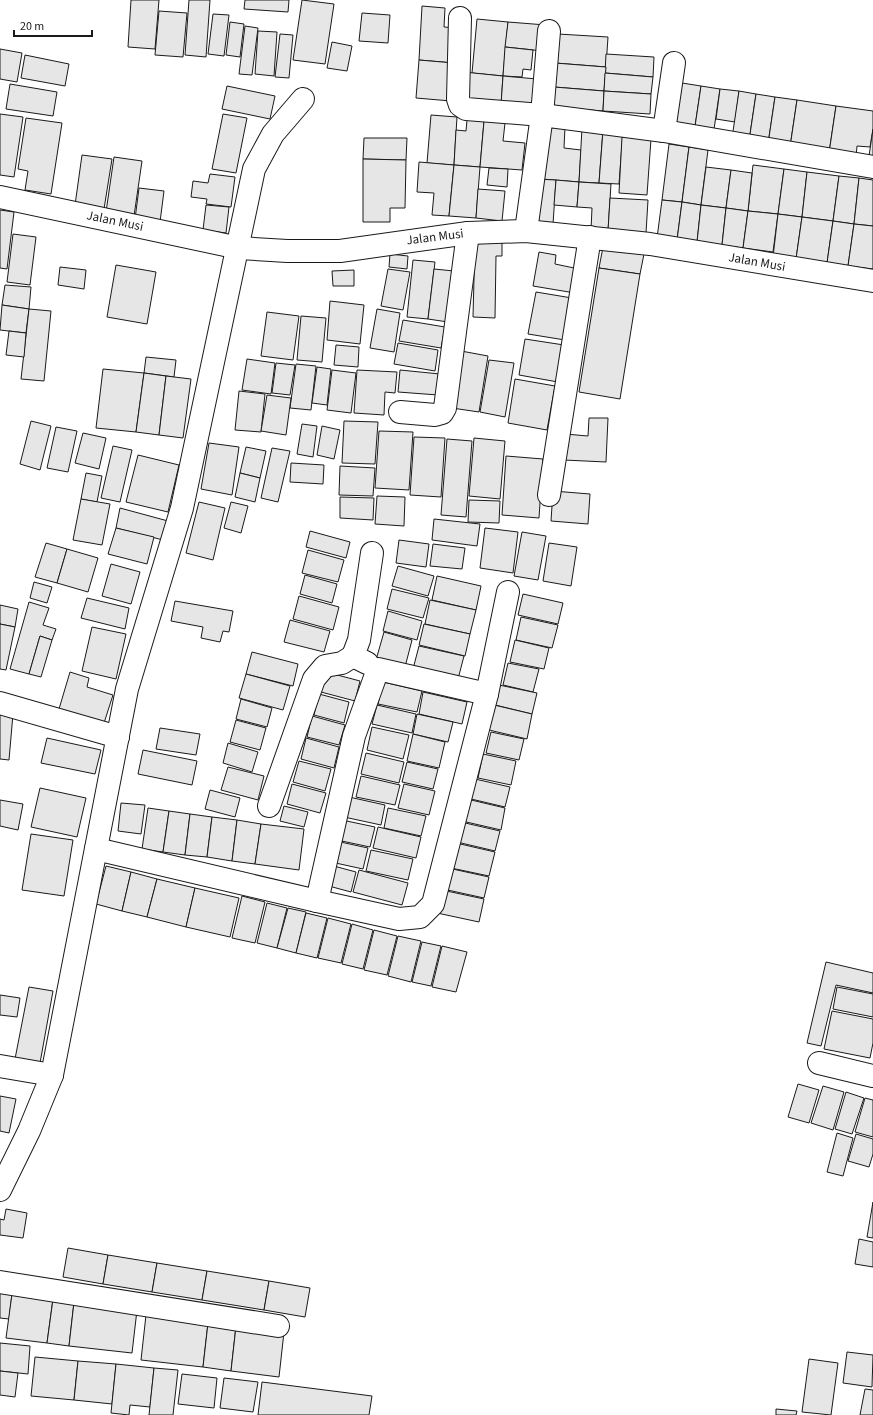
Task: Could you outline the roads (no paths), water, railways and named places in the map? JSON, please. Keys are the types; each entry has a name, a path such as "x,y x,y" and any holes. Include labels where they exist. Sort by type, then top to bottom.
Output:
{"street":[{"path":"460,18 458,99 460,105 466,109 542,116 664,131 873,167"},
{"path":"526,232 542,116 549,32"},
{"path":"664,131 674,63"},
{"path":"0,1190 29,1131 52,1075 127,688 182,508 239,248 254,169 273,134 303,99"},
{"name":"Jalan Musi","path":"0,196 239,248 287,251 340,250 468,233 526,232 650,244 873,281"},
{"path":"400,412 436,415 442,413 444,408 468,233"},
{"path":"549,495 590,237"},
{"path":"269,806 314,679 324,666 342,663 353,656 360,640 372,553"},
{"path":"96,849 317,902 399,919 420,917 433,904 487,694 508,592"},
{"path":"353,656 378,669 487,694"},
{"path":"317,902 354,736 378,669"},
{"path":"0,703 118,737"},
{"path":"819,1063 873,1076"},
{"path":"0,1066 52,1075"},
{"path":"0,1282 278,1326"}]}
